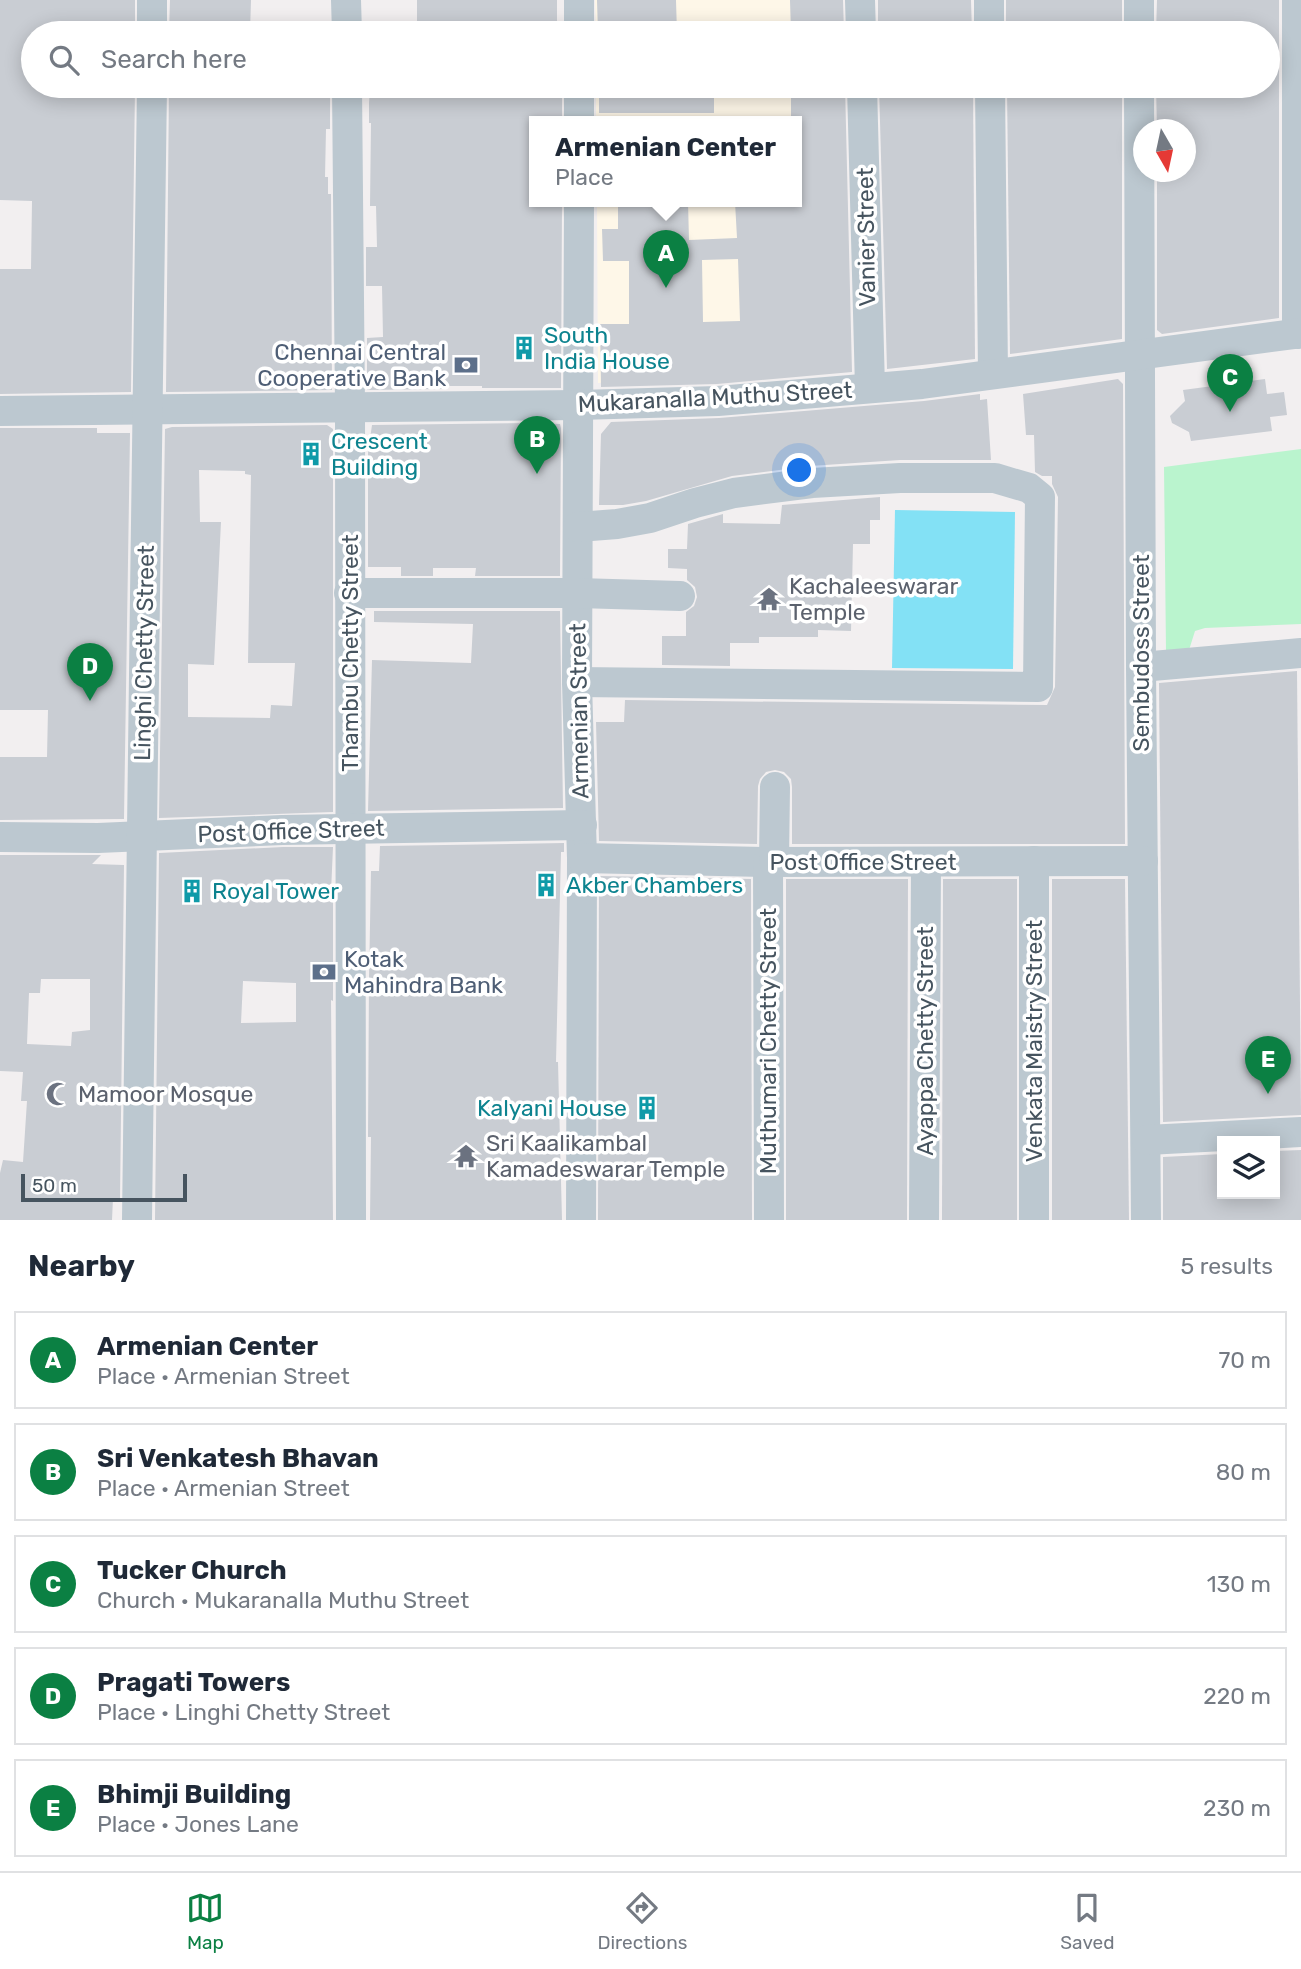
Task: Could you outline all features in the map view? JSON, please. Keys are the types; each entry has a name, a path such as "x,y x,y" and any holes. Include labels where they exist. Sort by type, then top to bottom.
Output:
{"street":[{"path":"152,0 152,21"},
{"path":"346,0 346,21"},
{"path":"579,0 579,21"},
{"path":"860,0 861,21"},
{"path":"989,0 989,21"},
{"path":"1139,0 1139,21"},
{"path":"1297,0 1299,334"},
{"name":"Linghi Chetty Street","path":"137,1220 152,98"},
{"name":"Thambu Chetty Street","path":"347,98 351,1220"},
{"path":"579,98 579,116"},
{"name":"Vanier Street","path":"863,98 870,388"},
{"path":"990,98 993,374"},
{"name":"Sembudoss Street","path":"1139,98 1146,1220"},
{"name":"Armenian Street","path":"579,207 578,682 582,825 582,1220"},
{"name":"Mukaranalla Muthu Street","path":"0,411 579,405 707,401 870,388 1299,334"},
{"path":"578,527 650,518 747,490 825,482 900,478 995,478 1021,485 1040,497 1038,687 578,682"},
{"path":"349,593 680,596"},
{"path":"1141,667 1301,653"},
{"name":"Muthumari Chetty Street","path":"769,1220 771,862 775,787"},
{"name":"Post Office Street","path":"0,837 80,838 582,825"},
{"name":"Post Office Street","path":"582,858 771,862 1143,861"},
{"name":"Ayappa Chetty Street","path":"924,1220 926,862"},
{"name":"Venkata Maistry Street","path":"1034,862 1034,1220"},
{"path":"1147,1140 1301,1132"}],"shaded area":[{"path":"595,0 834,0 835,21 596,21"},
{"path":"596,98 836,98 843,363 598,383 597,207 802,207 802,116 596,116"}],"green space":[{"path":"1301,449 1301,624 1205,628 1195,631 1189,650 1166,651 1164,467"}],"water":[{"path":"895,510 1015,512 1013,669 892,668"}],"building":[{"path":"0,0 135,0 135,21 21,21 21,98 135,98 131,392 0,394 0,269 31,269 32,201 0,200"},
{"path":"170,0 251,0 250,21 169,21"},
{"path":"417,0 557,0 557,21 417,21"},
{"path":"597,0 676,0 677,21 598,21"},
{"path":"790,0 843,0 844,21 791,21"},
{"path":"878,0 971,0 972,21 878,21"},
{"path":"1006,0 1122,0 1122,21 1006,21"},
{"path":"1157,0 1279,0 1279,21 1156,21"},
{"path":"169,98 330,98 325,177 328,177 328,194 331,194 332,390 166,392"},
{"path":"369,98 562,98 562,116 529,116 529,207 562,207 561,388 442,386 442,389 367,390 367,338 383,337 382,286 366,286 366,247 377,247 376,206 370,206"},
{"path":"599,98 714,98 714,113 599,113"},
{"path":"791,98 845,98 852,372 717,384 601,387 600,324 629,324 629,261 603,261 602,229 618,229 618,207 688,207 689,240 737,238 735,207 802,207 802,116 791,116","holes":["738,259 740,321 703,322 702,260"]},
{"path":"879,98 973,98 975,359 887,369"},
{"path":"1007,98 1122,98 1122,339 1010,354"},
{"path":"1156,98 1279,98 1279,318 1162,334 1157,330 1157,182 1196,182 1196,119 1157,119"},
{"path":"1118,379 1123,384 1125,844 792,844 791,779 784,772 775,770 766,772 758,786 757,844 599,841 596,722 624,722 625,700 1047,705 1055,687 1058,497 1052,484 1052,476 1042,476 1035,472 1034,435 1026,435 1023,394"},
{"path":"1265,379 1267,394 1284,392 1287,415 1270,417 1272,431 1191,441 1189,432 1172,423 1170,416 1185,401 1183,390"},
{"path":"980,394 980,400 987,399 991,460 900,460 810,466 732,476 646,501 599,505 601,434 611,422 719,418"},
{"path":"560,424 561,428 560,576 475,576 476,568 433,568 433,576 401,576 401,567 368,567 368,453 372,425"},
{"path":"327,425 333,429 333,812 159,818 165,429","holes":["199,470 245,471 245,474 251,475 248,663 295,663 292,706 271,705 270,718 188,717 188,664 214,665 221,522 200,522"]},
{"path":"0,428 97,428 97,433 130,433 124,819 0,820 0,757 47,757 48,710 0,710"},
{"name":"Kachaleeswarar Temple","path":"880,497 880,520 870,520 870,544 853,544 851,631 818,630 818,637 759,637 759,643 730,643 730,666 662,665 662,636 686,636 686,612 694,606 697,597 695,587 687,580 687,569 668,568 668,549 687,549 688,524 723,514 723,523 780,524 782,505"},
{"path":"374,611 560,611 563,808 368,811 372,660 471,663 473,624 374,622"},
{"path":"1297,671 1301,1115 1163,1122 1159,683"},
{"path":"564,843 564,852 561,852 556,1062 562,1220 370,1220 371,1137 368,1137 371,871 379,871 380,846"},
{"path":"333,847 333,1220 155,1220 159,853","holes":["243,981 296,983 296,1022 241,1023"]},
{"path":"0,855 101,855 92,864 124,865 120,1199 113,1198 112,1220 0,1220 0,1173 3,1160 23,1162 27,1101 21,1101 23,1072 0,1071","holes":["41,979 90,979 90,1030 72,1032 71,1046 27,1044 29,993 40,993"]},
{"path":"599,876 751,879 752,1220 598,1220"},
{"path":"786,879 908,879 907,1220 786,1220"},
{"path":"943,879 1017,879 1017,1220 942,1220"},
{"path":"1052,879 1125,879 1129,1220 1052,1220"},
{"path":"1301,1150 1301,1220 1163,1220 1163,1157 1217,1154 1217,1199 1280,1199 1280,1151"}],"place":[{"name":"Armenian Center","path":"666,288"},
{"name":"South India House","path":"524,348"},
{"name":"Chennai Central Cooperative Bank","path":"466,365"},
{"name":"Tucker Church","path":"1230,412"},
{"name":"Crescent Building","path":"311,454"},
{"name":"Sri Venkatesh Bhavan","path":"537,474"},
{"name":"Kachaleeswarar Temple","path":"769,599"},
{"name":"Pragati Towers","path":"90,701"},
{"name":"Akber Chambers","path":"546,885"},
{"name":"Royal Tower","path":"192,891"},
{"name":"Kotak Mahindra Bank","path":"324,972"},
{"name":"Mamoor Mosque","path":"58,1094"},
{"name":"Bhimji Building","path":"1268,1094"},
{"name":"Kalyani House","path":"647,1108"},
{"name":"Sri Kaalikambal Kamadeswarar Temple","path":"466,1156"}]}
